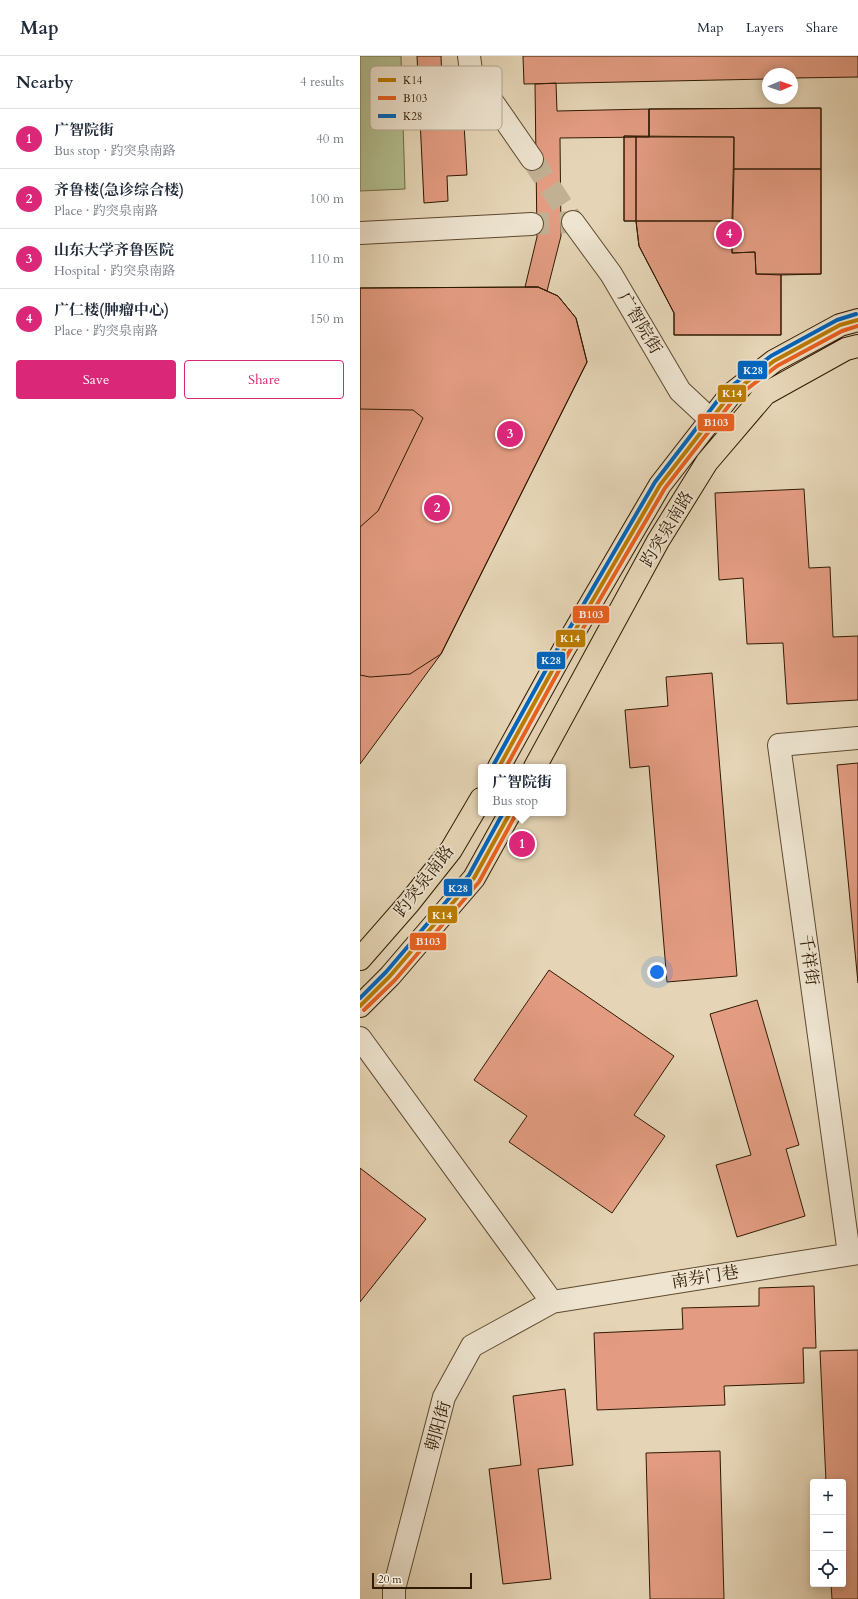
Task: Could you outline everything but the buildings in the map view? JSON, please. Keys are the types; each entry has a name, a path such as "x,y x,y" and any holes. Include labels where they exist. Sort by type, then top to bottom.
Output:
{"main road":[{"name":"趵突泉南路","path":"501,764 563,651 660,485 730,394 774,361 840,325 858,320"},
{"name":"趵突泉南路","path":"537,764 658,541 707,462 765,394 846,349 858,346"},
{"name":"趵突泉南路","path":"360,959 409,903 451,850 478,804"},
{"name":"趵突泉南路","path":"360,1006 390,976 474,878 508,816"}],"street":[{"path":"469,56 470,66"},
{"path":"502,116 532,159"},
{"name":"广智院街","path":"573,222 611,274 680,391 711,420"},
{"path":"360,233 532,224"},
{"name":"千祥街","path":"854,1254 779,745 858,738"},
{"path":"360,1038 552,1302"},
{"name":"南券门巷","path":"552,1302 854,1254"},
{"name":"朝阳街","path":"394,1599 394,1588 444,1397 472,1346 552,1302"}],"green space":[{"path":"360,56 401,56 401,66 370,66 370,130 403,130 405,189 360,191"}],"tunnel":[{"path":"532,159 573,222 532,224"}],"transit line":[{"name":"K28","path":"494,764 558,648 655,482 725,391 771,356 837,320 856,314"},
{"name":"K14","path":"501,764 563,651 660,485 730,395 774,361 840,325 858,320"},
{"name":"B103","path":"508,764 568,654 665,488 734,399 777,366 842,331 858,326"},
{"name":"K28","path":"360,998 386,972 469,875 501,816"},
{"name":"K14","path":"360,1006 390,976 474,878 508,816"},
{"name":"B103","path":"364,1010 395,980 479,882 515,816"}],"place":[{"name":"广仁楼(肿瘤中心)","path":"729,234"},
{"name":"山东大学齐鲁医院","path":"510,434"},
{"name":"齐鲁楼(急诊综合楼)","path":"437,508"},
{"name":"广智院街","path":"522,844"}]}
